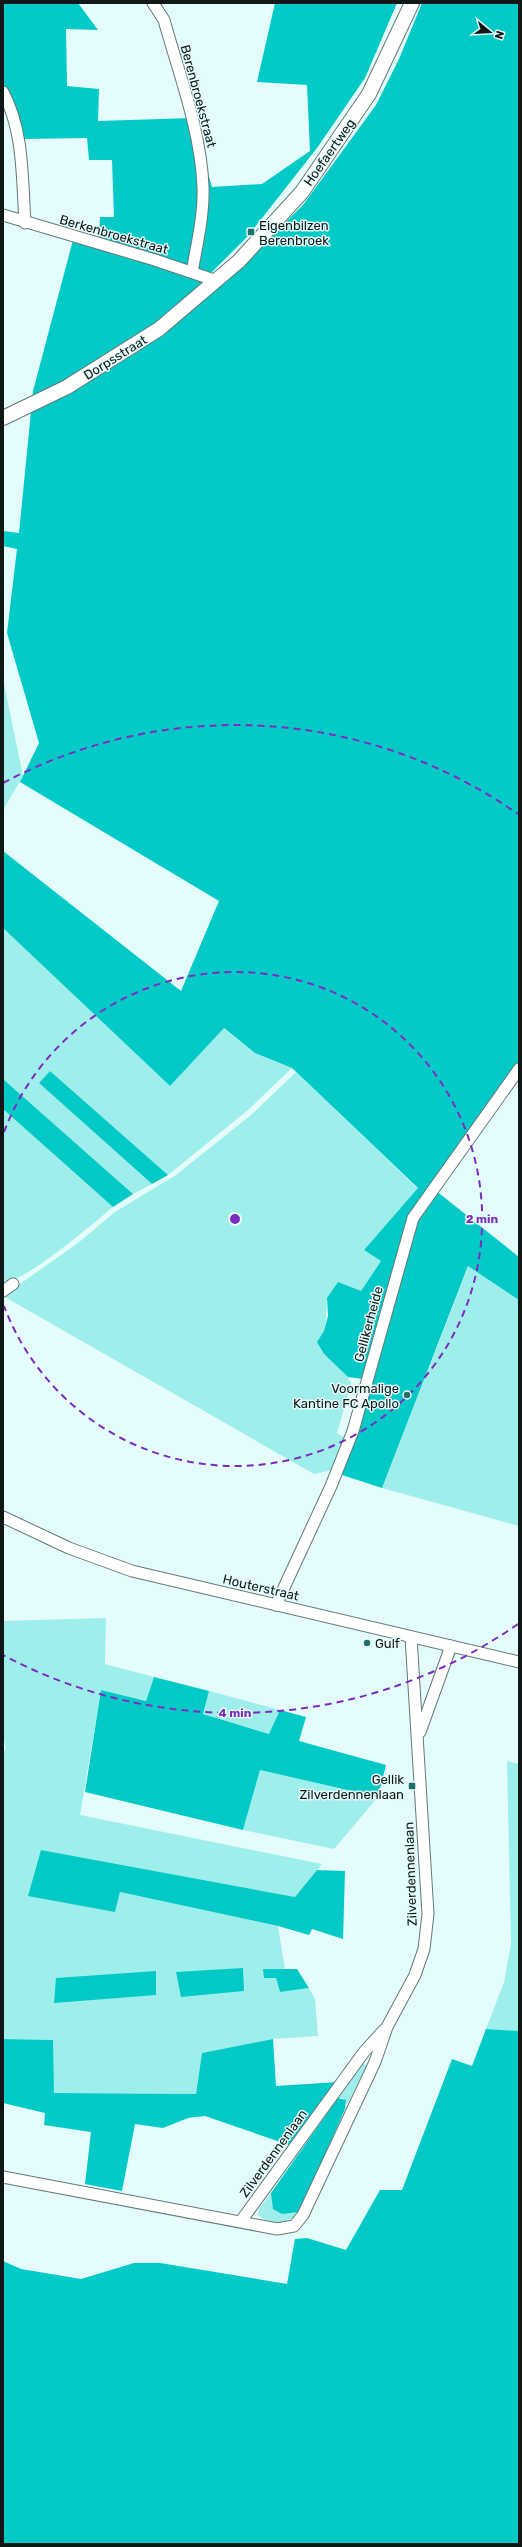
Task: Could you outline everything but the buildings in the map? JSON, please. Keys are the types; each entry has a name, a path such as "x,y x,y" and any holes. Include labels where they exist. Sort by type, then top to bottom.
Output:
{"street":[{"name":"Berenbroekstraat","path":"153,3 164,20 199,146 203,188 200,228 192,272"},
{"name":"Hoefaertweg","path":"218,281 256,243 302,192 369,94 412,3"},
{"path":"3,92 12,108 18,129 25,223"},
{"name":"Berkenbroekstraat","path":"3,215 218,281"},
{"name":"Dorpsstraat","path":"3,418 67,387 159,329 218,281"},
{"name":"Gellikerheide","path":"276,1605 331,1486 353,1431 413,1218 519,1068"},
{"path":"3,1291 13,1284"},
{"name":"Houterstraat","path":"3,1517 69,1548 132,1571 519,1662"},
{"name":"Zilverdennenlaan","path":"3,2177 241,2221 276,2229 294,2226 303,2215 375,2062 387,2027 415,1975 424,1949 428,1914 411,1637"},
{"name":"Zilverdennenlaan","path":"418,1736 451,1646"},
{"name":"Zilverdennenlaan","path":"241,2221 364,2052 387,2027"}],"shaded area":[{"path":"3,3 78,3 98,30 66,29 67,86 99,89 98,121 192,118 212,187 262,184 310,151 307,85 257,82 275,3 397,3 365,78 317,148 248,236 209,275 99,239 100,217 114,217 112,160 89,160 87,138 23,139 3,86"},
{"path":"422,3 519,3 519,1077 435,1190 519,1257 519,1300 468,1266 382,1488 342,1475 372,1380 348,1377 324,1354 317,1342 324,1331 328,1316 327,1298 338,1282 361,1291 381,1261 364,1250 418,1188 292,1068 255,1053 224,1028 170,1086 3,928 3,851 181,991 219,901 20,782 39,743 7,633 17,549 3,546 3,531 19,533 33,391 73,240 220,287 303,205 376,105 399,59"},
{"path":"3,679 23,776 3,810"},
{"path":"3,928 170,1086 223,1028 255,1053 292,1068 248,1110 168,1175 50,1071 39,1083 152,1184 133,1194 3,1079"},
{"path":"50,1071 168,1175 152,1184 39,1083"},
{"path":"296,1072 418,1189 364,1250 381,1261 361,1291 327,1298 324,1354 348,1377 351,1384 337,1433 346,1438 333,1470 314,1474 3,1296 78,1243 115,1212 176,1175 251,1115"},
{"path":"3,1079 133,1194 113,1207 3,1109"},
{"path":"3,1109 113,1207 59,1251 14,1280 3,1283"},
{"path":"469,1265 519,1300 519,1526 382,1488"},
{"path":"106,1618 105,1664 154,1677 146,1701 101,1690 80,1815 322,1864 295,1897 41,1850 115,1912 120,1892 278,1926 285,1969 263,1969 276,1978 280,1992 309,1988 315,1999 318,2036 273,2039 202,2053 196,2094 53,2093 53,2040 3,2039 3,1750 6,1750 3,1734 3,1621"},
{"path":"154,1677 209,1691 203,1714 269,1734 280,1710 306,1717 299,1741 386,1765 378,1797 260,1770 243,1830 85,1792 101,1690 146,1701"},
{"path":"209,1691 280,1710 270,1734 203,1714"},
{"path":"507,1761 519,1764 519,2031 486,2029 504,1982 511,1944"},
{"path":"260,1770 378,1797 334,1849 243,1830"},
{"path":"41,1850 295,1897 317,1870 345,1871 343,1939 312,1929 309,1935 278,1926 120,1892 115,1912 28,1896"},
{"path":"243,1968 244,1991 181,1997 176,1972"},
{"path":"263,1969 297,1969 309,1988 280,1992 276,1978 264,1978"},
{"path":"156,1971 156,1995 54,2003 56,1978"},
{"path":"486,2029 519,2031 519,2544 3,2544 3,2261 21,2269 81,2279 134,2263 160,2263 287,2284 295,2239 307,2238 346,2250 380,2190 402,2190 452,2059 472,2066"},
{"path":"3,2039 53,2040 54,2093 196,2094 202,2053 273,2039 276,2086 338,2082 289,2145 205,2116 188,2118 163,2128 135,2124 122,2191 85,2184 91,2132 44,2125 45,2113 3,2103"},
{"path":"363,2064 367,2065 347,2105 343,2098 338,2098"},
{"path":"338,2098 346,2100 345,2109 302,2207 299,2212 282,2214 273,2209 271,2193"},
{"path":"271,2193 274,2209 299,2212 291,2219 286,2221 274,2222 263,2219 258,2215 259,2209"}],"place":[{"name":"Eigenbilzen Berenbroek","path":"251,232"},
{"name":"Voormalige Kantine FC Apollo","path":"407,1395"},
{"name":"Gulf","path":"367,1643"},
{"name":"Gellik Zilverdennenlaan","path":"412,1786"}]}
